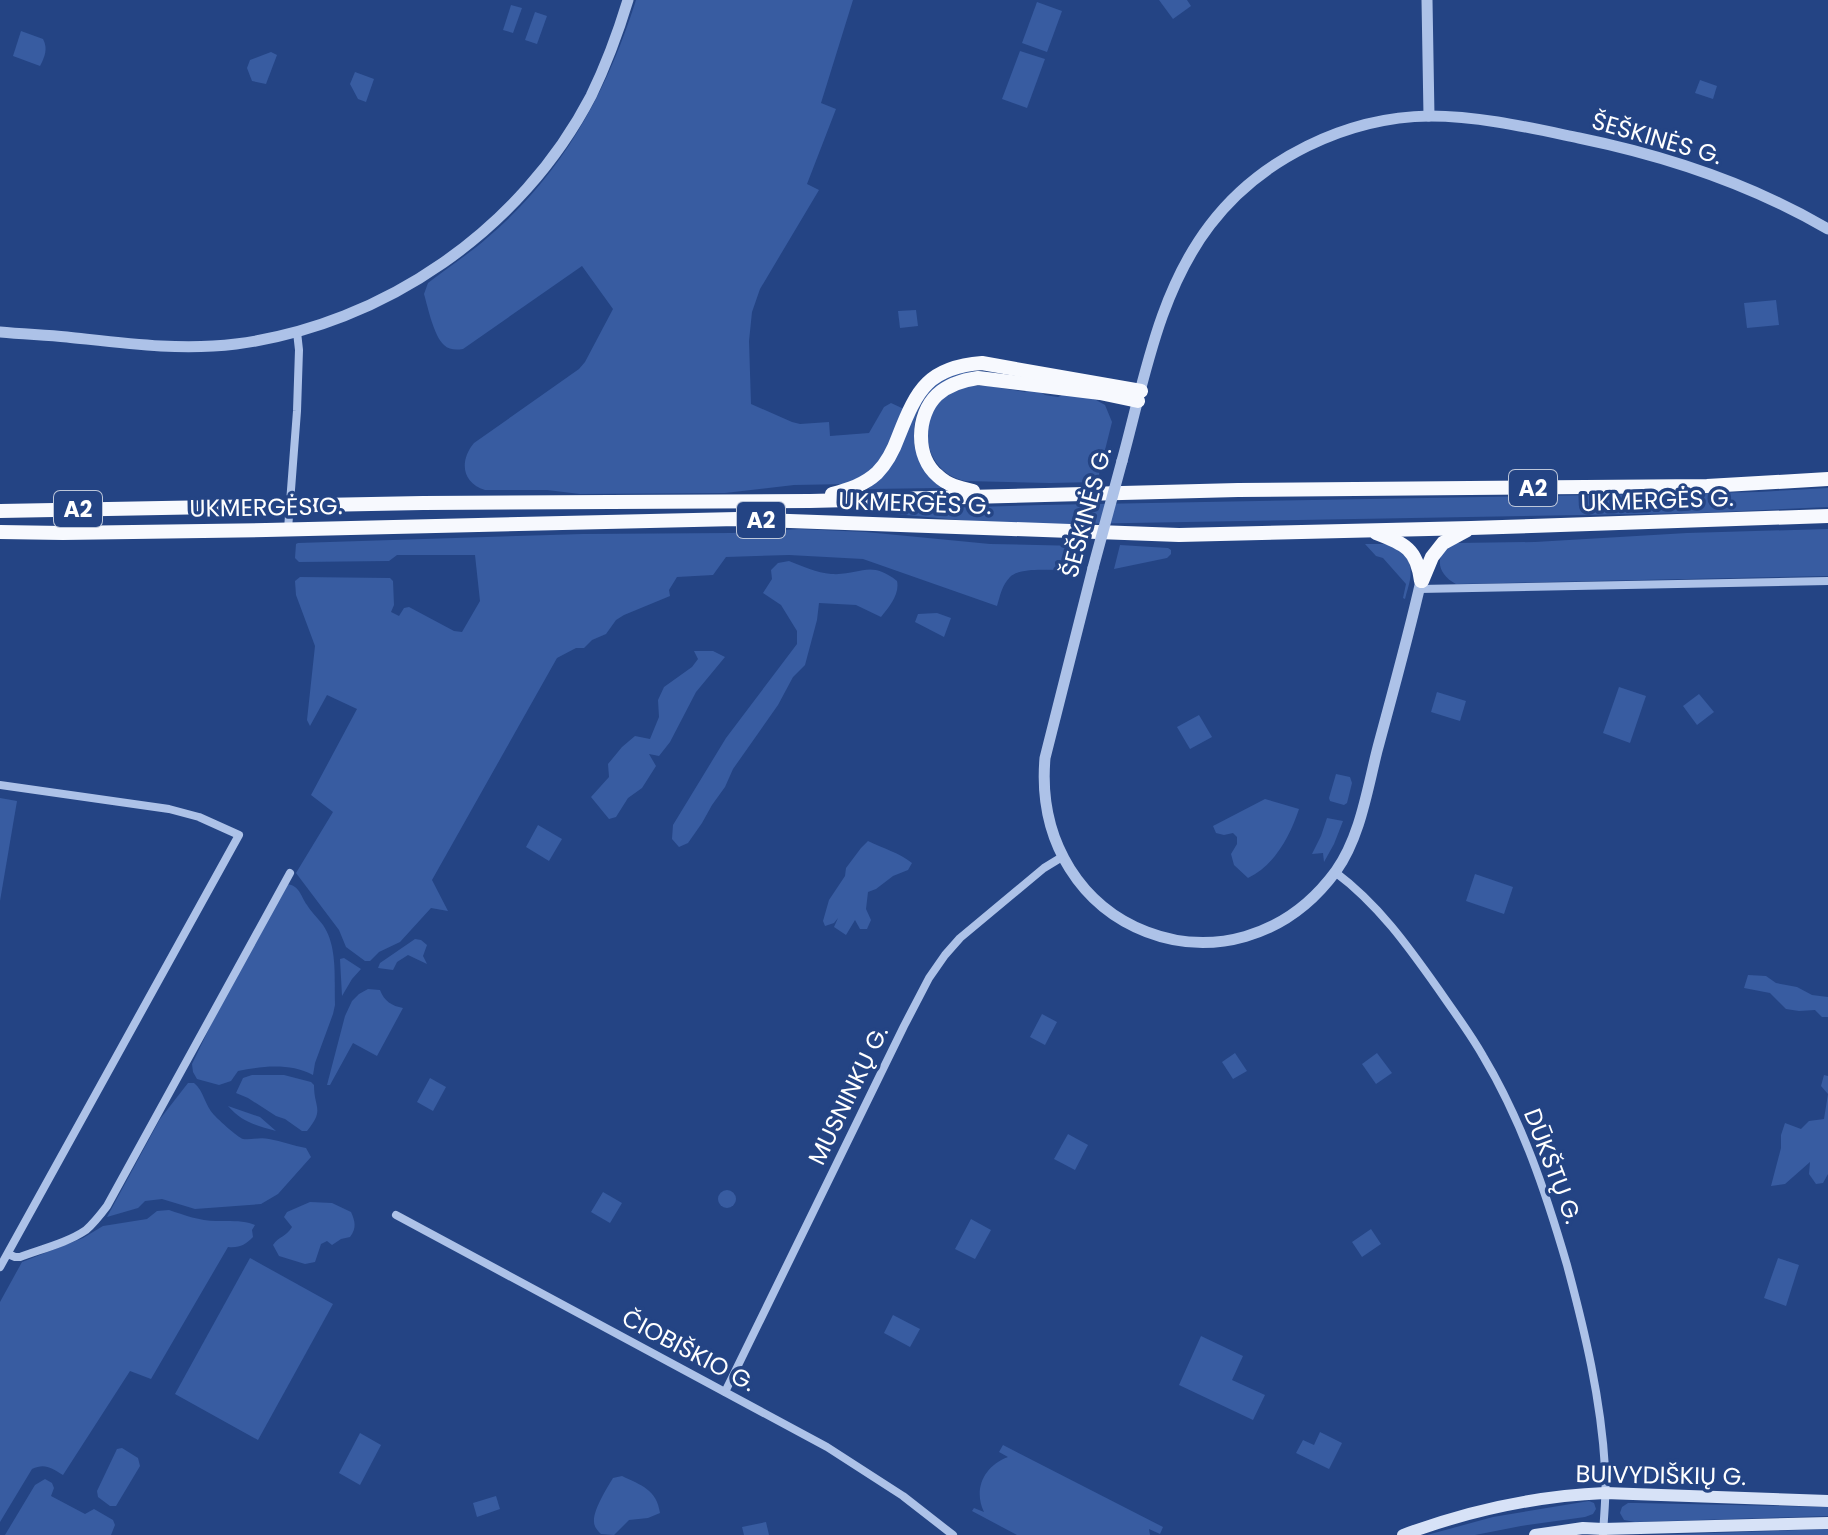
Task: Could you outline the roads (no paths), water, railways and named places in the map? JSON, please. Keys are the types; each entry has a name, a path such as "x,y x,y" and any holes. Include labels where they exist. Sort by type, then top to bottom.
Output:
{"highway":[{"path":"810,501 856,487 879,471 918,393 934,378 956,367 982,363 1140,396"},
{"path":"991,495 947,483 930,468 925,457 922,424 930,403 945,388 978,378 1140,396"},
{"name":"UKMERGĖS G.","path":"0,511 290,504 810,501 1238,490 1707,486 1828,479"},
{"name":"UKMERGĖS G.","path":"0,532 737,519 1179,535 1828,516"},
{"path":"1420,585 1432,557 1443,543 1471,528"},
{"path":"1369,530 1408,548 1419,563 1420,585"}],"main road":[{"name":"BUIVYDIŠKIŲ G.","path":"1403,1535 1468,1513 1542,1499 1605,1493 1828,1501"},
{"name":"BUIVYDIŠKIŲ G.","path":"1535,1535 1583,1528 1603,1532 1828,1523"}],"street":[{"path":"0,332 176,347 237,343 297,332 360,311 410,285 464,247 515,200 557,150 601,73 628,0"},
{"path":"1427,0 1429,116"},
{"name":"ŠEŠKINĖS G.","path":"1420,585 1351,844 1335,872 1298,908 1254,933 1206,942 1180,941 1145,932 1112,915 1078,883 1062,857 1049,822 1044,785 1045,758 1159,326 1182,270 1211,224 1245,186 1281,161 1321,140 1382,122 1429,116 1489,121 1657,156 1755,192 1828,229"},
{"path":"288,529 299,350 297,332"},
{"path":"1420,585 1828,581"},
{"path":"0,785 169,809 199,817 239,835 0,1267"},
{"name":"MUSNINKŲ G.","path":"725,1392 929,978 960,938 1033,876 1062,857"},
{"name":"DŪKŠTŲ G.","path":"1335,872 1379,910 1415,956 1483,1056 1528,1148 1548,1201 1593,1366 1606,1472 1603,1532"},
{"path":"8,1254 20,1257 72,1237 85,1230 107,1206 290,873"},
{"name":"ČIOBIŠKIO G.","path":"396,1215 827,1447 903,1496 953,1535"}]}
